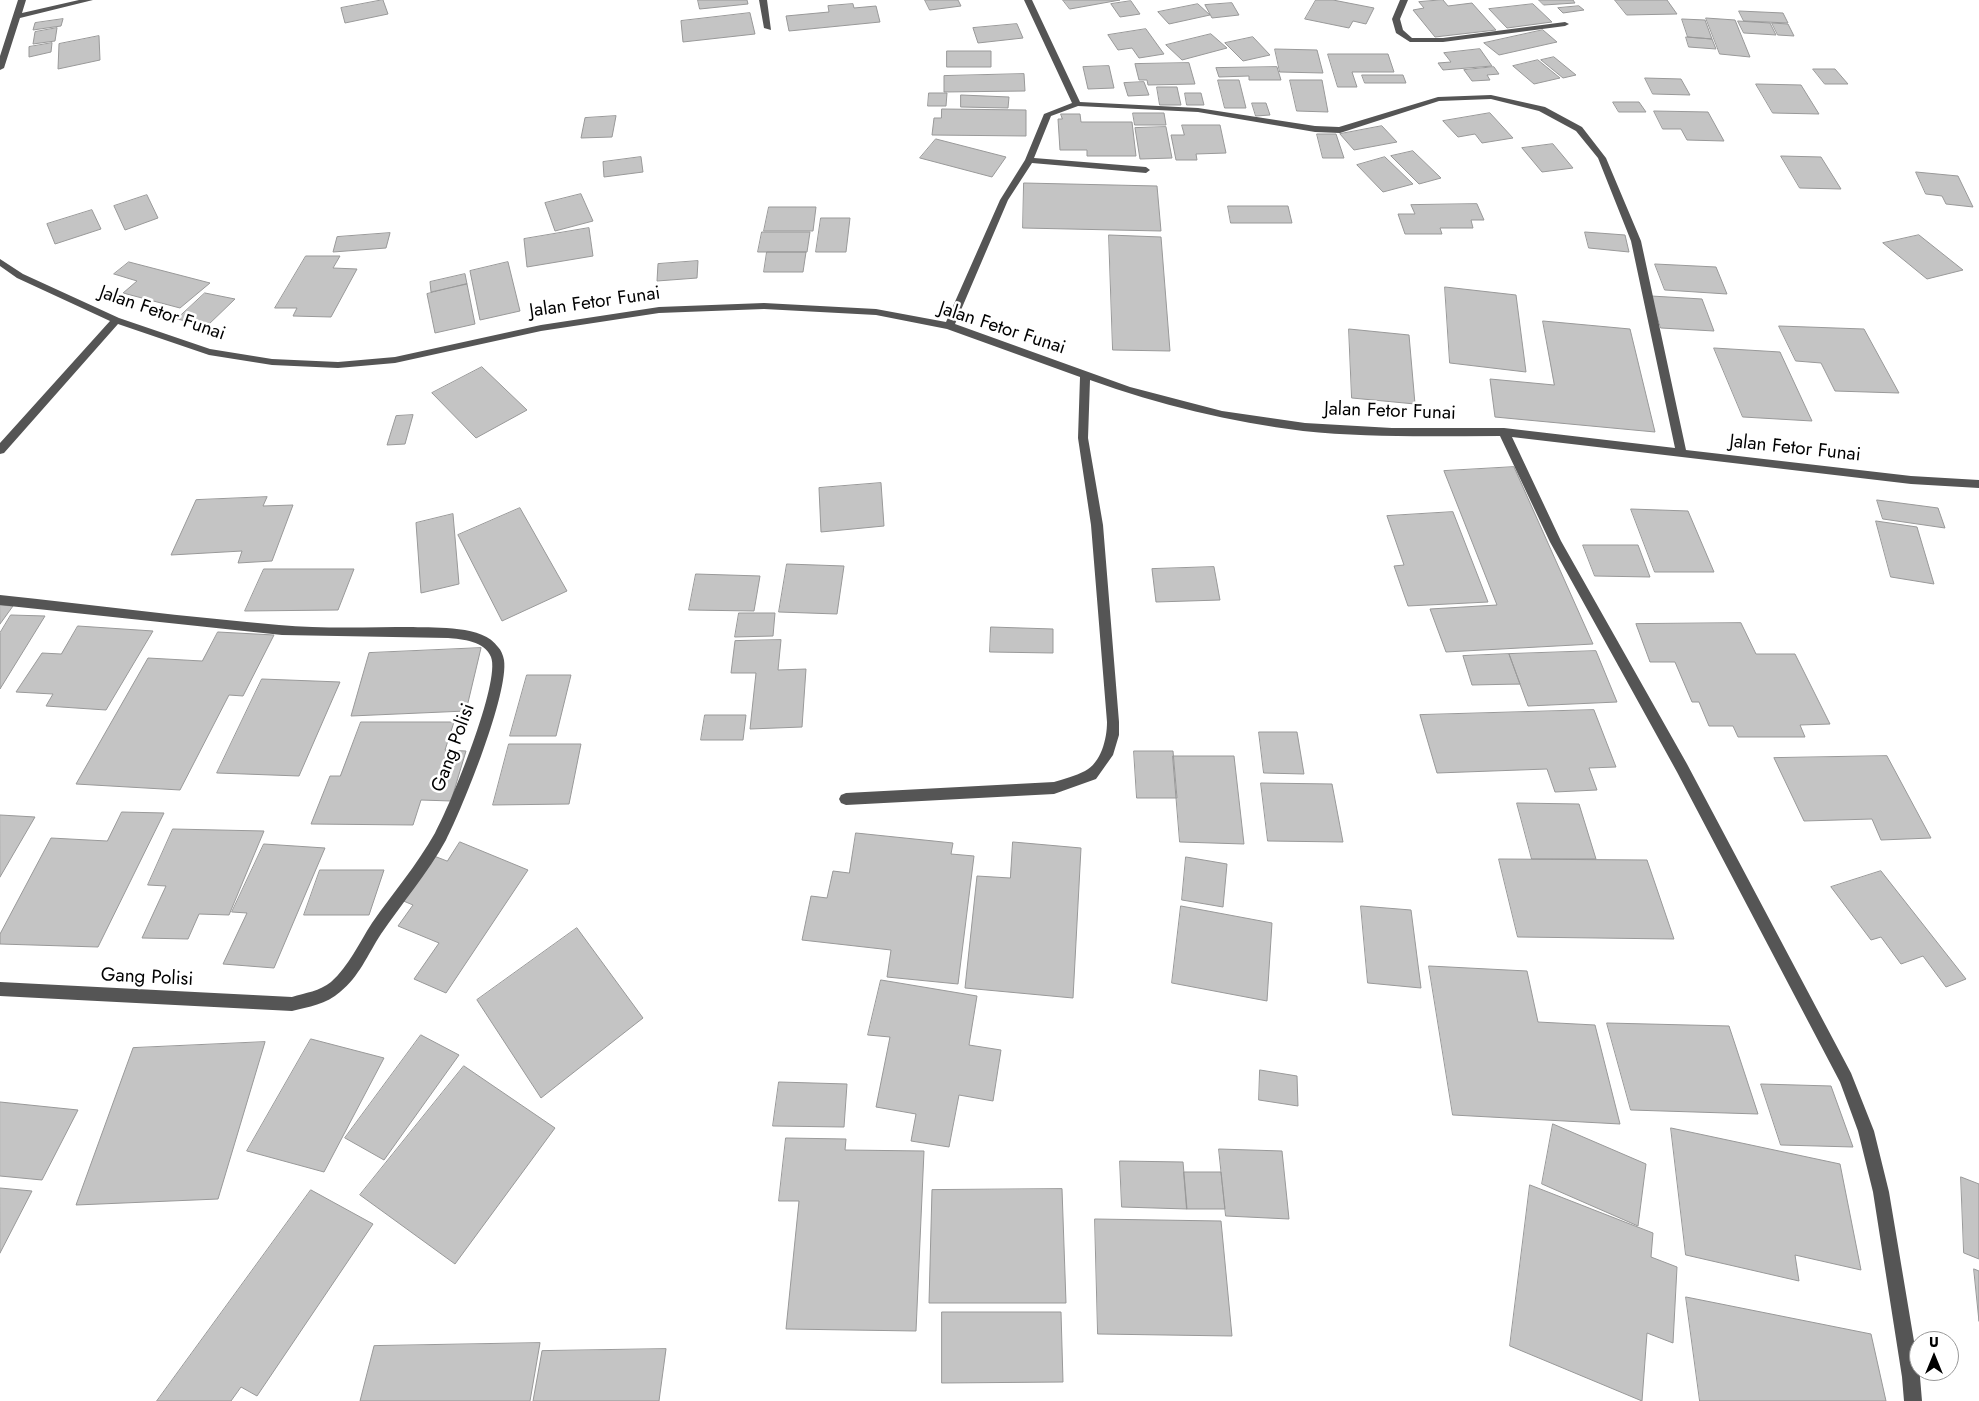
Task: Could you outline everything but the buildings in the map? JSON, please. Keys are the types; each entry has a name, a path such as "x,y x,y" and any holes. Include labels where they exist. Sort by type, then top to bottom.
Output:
{"street":[{"path":"0,67 22,0"},
{"path":"18,16 89,0"},
{"path":"763,0 768,28"},
{"path":"1028,0 1076,104"},
{"path":"1404,0 1396,18 1399,31 1410,40 1443,40 1565,24"},
{"path":"949,326 1004,200 1029,160 1048,114 1076,104 1198,110 1315,129 1340,130 1438,99 1491,97 1542,109 1579,129 1602,158 1636,241 1682,454"},
{"path":"1029,160 1146,170"},
{"name":"Jalan Fetor Funai","path":"0,262 20,276 116,320 209,352 272,362 338,365 395,360 541,328 659,310 774,306 876,312 949,326 1127,390 1222,415 1305,427 1392,432 1504,432 1911,480 1979,484"},
{"path":"0,450 116,320"},
{"path":"846,799 1054,788 1091,775 1107,755 1113,722 1097,525 1083,438 1086,375"},
{"path":"1504,432 1556,542 1682,768 1846,1078 1866,1131 1881,1192 1911,1377 1913,1401"},
{"name":"Gang Polisi","path":"0,600 282,630 448,633 472,636 492,645 498,660 497,679 483,729 464,783 440,836 369,940 353,968 335,988 314,998 292,1004 0,989"}]}
